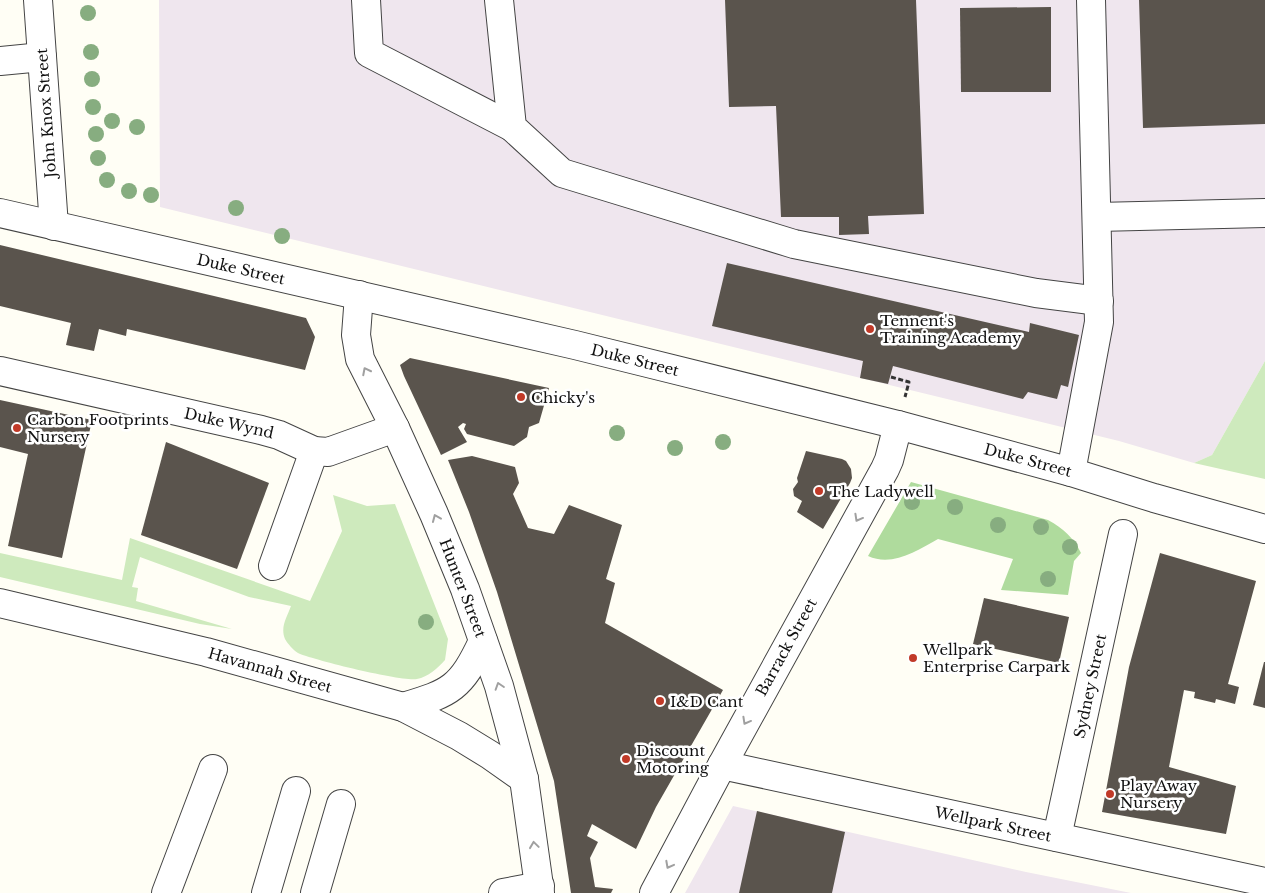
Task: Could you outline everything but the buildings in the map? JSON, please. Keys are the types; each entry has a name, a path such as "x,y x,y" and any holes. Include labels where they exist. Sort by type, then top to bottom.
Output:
{"street":[{"name":"John Knox Street","path":"38,0 54,226"},
{"path":"366,0 369,53 512,127 562,173 794,244 1036,293 1099,301"},
{"path":"499,0 512,127"},
{"path":"1071,472 1099,322 1091,0"},
{"path":"0,61 42,58"},
{"path":"1097,217 1265,213"},
{"name":"Duke Street","path":"0,214 575,345 898,426 1071,472 1265,530"},
{"name":"Hunter Street","path":"359,296 356,335 360,359 395,428 434,514 465,589 499,686 524,779 540,889"},
{"name":"Duke Wynd","path":"0,371 261,430 279,435 314,451"},
{"name":"Barrack Street","path":"654,893 722,765 885,469 898,426"},
{"path":"273,566 314,451 328,452 395,428"},
{"name":"Sydney Street","path":"1057,837 1123,534"},
{"name":"Havannah Street","path":"0,603 206,652 403,707 459,736 524,779"},
{"path":"403,707 435,697 451,689 472,664 483,641"},
{"name":"Wellpark Street","path":"722,765 1265,882"},
{"path":"166,893 213,769"},
{"path":"266,893 296,791"},
{"path":"315,893 341,804"},
{"path":"503,893 540,889"}],"path":[{"path":"891,377 909,382"}],"shaded area":[{"path":"159,0 1265,0 1265,361 1212,455 1194,463 1119,441 160,207"},
{"path":"733,806 1026,872 1131,893 685,893"}],"green space":[{"path":"1265,361 1265,479 1194,463 1212,455"},
{"path":"911,482 1048,520 1059,527 1075,542 1081,553 1074,561 1068,595 1001,590 1013,559 938,539 913,553 895,559 877,559 868,556"},
{"path":"333,495 367,506 395,504 448,639 445,660 429,674 417,679 395,677 339,665 298,653 285,639 283,630 291,606 249,597 140,557 132,587 138,588 136,601 232,629 200,624 0,577 0,553 122,580 130,538 310,601 342,531"}],"place":[{"name":"Tennent's Training Academy","path":"870,329"},
{"name":"Chicky's","path":"521,397"},
{"name":"Carbon Footprints Nursery","path":"17,428"},
{"name":"The Ladywell","path":"819,491"},
{"name":"Wellpark Enterprise Carpark","path":"913,658"},
{"name":"I&D Cant","path":"660,701"},
{"name":"Discount Motoring","path":"626,759"},
{"name":"Play Away Nursery","path":"1110,794"}]}
